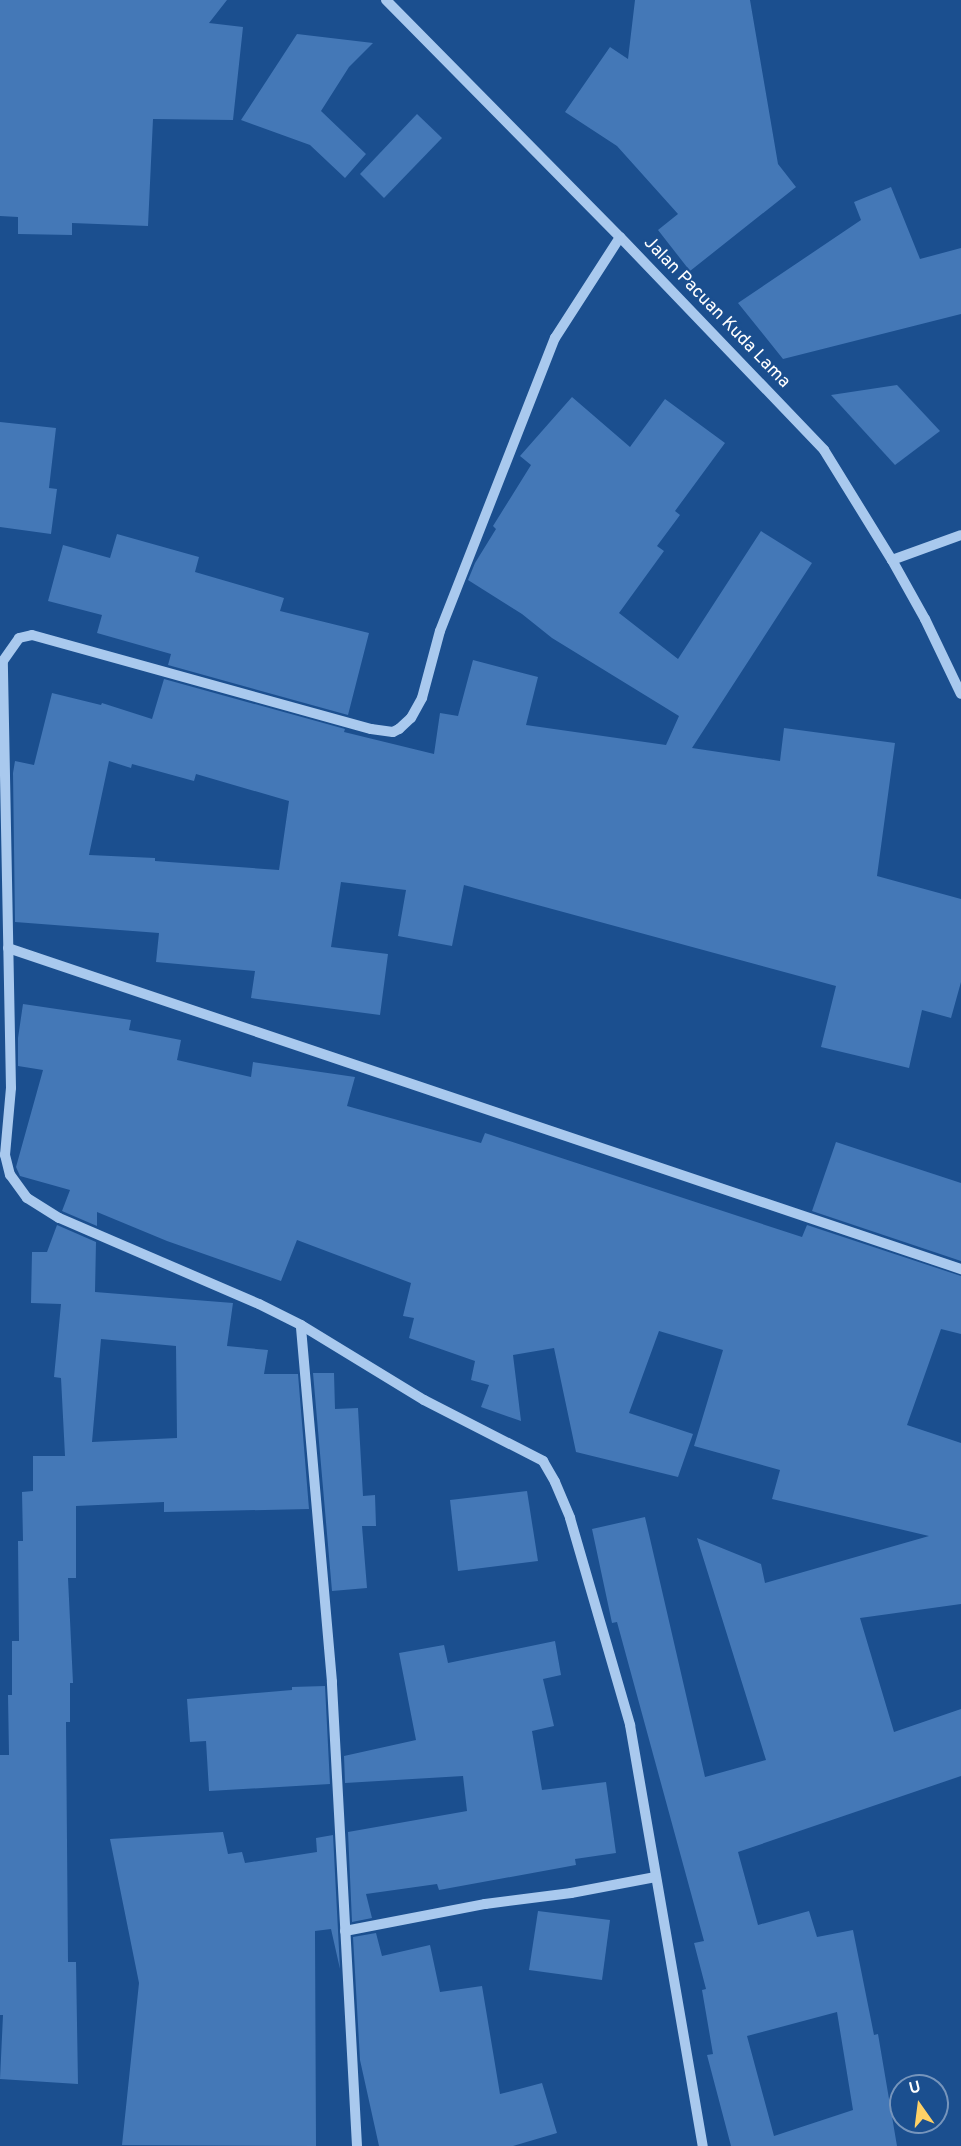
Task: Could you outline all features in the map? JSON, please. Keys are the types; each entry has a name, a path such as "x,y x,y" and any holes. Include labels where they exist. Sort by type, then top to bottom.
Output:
{"street":[{"name":"Jalan Pacuan Kuda Lama","path":"386,0 620,237 824,450 892,560 925,619 961,694"},
{"path":"620,237 555,338 440,631 422,698 411,718 399,729 393,732 371,729 32,635 19,638 11,646 3,661 11,1088 5,1155 10,1175 27,1198 59,1218 259,1304 301,1325 424,1400 543,1461 570,1518 630,1725 704,2146"},
{"path":"892,560 961,535"},
{"path":"8,948 961,1269"},
{"path":"301,1325 332,1682 357,2146"},
{"path":"345,1931 485,1904 571,1893 656,1877"}],"building":[{"path":"0,0 227,0 209,23 243,27 233,120 153,119 148,226 72,223 72,235 18,234 18,217 0,216"},
{"path":"635,0 750,0 778,164 796,187 690,271 658,230 678,214 617,146 565,112 610,47 628,59"},
{"path":"297,34 373,43 349,67 321,111 366,154 345,178 310,145 241,120"},
{"path":"417,114 442,138 384,198 360,174"},
{"path":"891,187 920,259 961,248 961,314 783,359 738,303 861,220 854,202"},
{"path":"897,385 940,431 895,465 831,395"},
{"path":"572,397 630,447 665,399 725,443 675,511 680,515 657,546 664,551 619,613 678,659 761,531 812,563 692,748 780,761 784,728 895,743 877,876 961,899 961,982 951,1018 922,1010 909,1068 821,1047 836,986 464,885 452,946 398,936 406,890 341,882 331,947 388,954 380,1015 251,998 255,971 156,962 159,933 15,922 13,773 15,761 34,765 52,693 101,705 102,703 152,719 164,679 345,729 344,732 434,754 440,713 458,716 473,660 538,677 526,725 666,745 679,716 552,638 522,614 468,580 475,563 496,529 493,526 531,465 520,456","holes":["109,761 131,768 132,764 194,781 196,774 289,801 279,870 155,861 155,858 89,855"]},
{"path":"0,422 56,428 49,488 57,489 51,534 0,527"},
{"path":"117,534 199,557 195,572 284,598 280,611 369,633 348,715 168,665 171,654 97,633 102,615 48,601 63,545 110,558"},
{"path":"23,1004 131,1020 129,1030 181,1040 177,1060 251,1077 253,1062 355,1077 347,1106 481,1143 485,1133 802,1237 807,1225 961,1276 961,1334 941,1329 907,1425 961,1443 961,1604 860,1618 894,1732 961,1709 961,1776 738,1852 758,1925 809,1911 817,1937 853,1930 874,2035 878,2034 889,2099 889,2134 895,2134 897,2146 731,2146 707,2055 713,2054 702,1990 706,1989 694,1943 704,1941 617,1622 612,1623 592,1529 645,1517 705,1777 766,1760 697,1538 761,1564 765,1583 929,1536 772,1499 780,1470 694,1446 723,1350 659,1331 629,1413 693,1434 678,1477 576,1452 554,1348 513,1355 521,1421 481,1407 489,1385 471,1380 475,1361 409,1338 414,1318 403,1316 411,1283 297,1240 281,1281 167,1241 97,1212 97,1226 62,1211 70,1190 20,1176 16,1167 43,1070 18,1066 18,1038","holes":["837,2012 853,2110 774,2136 747,2036"]},
{"path":"836,1142 961,1183 961,1261 812,1211"},
{"path":"57,1225 96,1242 95,1292 233,1303 227,1346 268,1350 264,1374 298,1374 309,1509 164,1512 164,1502 76,1506 76,1578 68,1578 73,1683 70,1683 70,1722 66,1722 68,1962 76,1962 78,2084 0,2079 3,2015 0,2015 0,1755 9,1755 8,1695 12,1695 12,1641 19,1641 18,1541 23,1541 22,1492 33,1491 33,1456 65,1456 61,1378 54,1377 61,1304 31,1303 32,1252 47,1252","holes":["101,1339 176,1346 177,1438 92,1442"]},
{"path":"313,1373 334,1373 335,1409 358,1408 363,1496 375,1495 376,1526 362,1526 367,1588 332,1591"},
{"path":"527,1491 538,1561 458,1571 450,1500"},
{"path":"555,1641 561,1675 543,1679 554,1726 532,1731 542,1790 606,1782 616,1853 575,1859 576,1865 439,1890 437,1884 366,1894 372,1918 352,1922 348,1832 467,1811 463,1776 345,1783 344,1756 416,1740 399,1653 444,1645 448,1663"},
{"path":"325,1686 330,1784 209,1791 206,1741 190,1742 187,1699 292,1690 292,1687"},
{"path":"223,1832 228,1854 242,1852 245,1863 317,1852 316,1838 333,1835 340,1969 331,1929 315,1931 316,2146 122,2145 139,1983 110,1839"},
{"path":"538,1911 610,1920 602,1980 529,1970"},
{"path":"376,1933 382,1956 430,1945 440,1992 482,1986 500,2094 542,2083 557,2133 513,2146 379,2146 360,2060 353,1937"}]}
